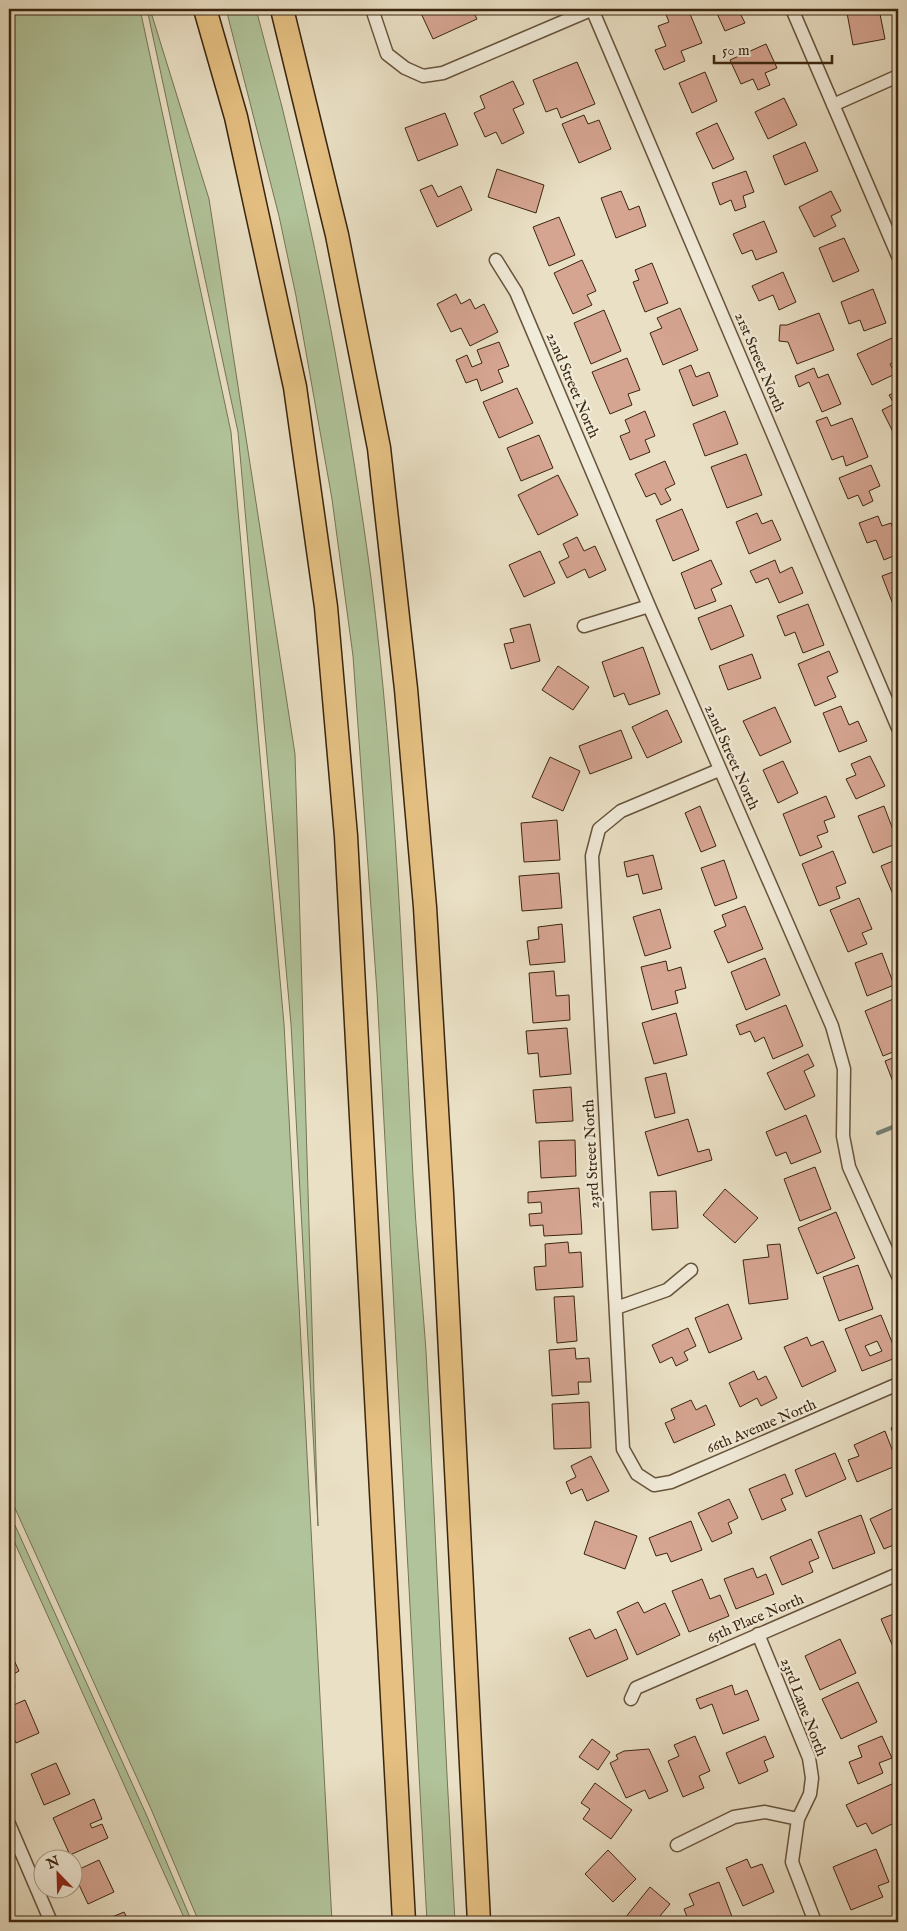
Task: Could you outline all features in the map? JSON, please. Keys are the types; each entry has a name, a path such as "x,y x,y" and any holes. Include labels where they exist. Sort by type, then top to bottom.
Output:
{"highway":[{"path":"205,9 236,118 295,387 326,607 346,846 404,1922"},
{"path":"282,9 337,235 379,448 406,689 426,927 479,1922"}],"street":[{"path":"372,9 387,54 405,68 423,76 443,73 593,9"},
{"name":"21st Street North","path":"593,9 898,728"},
{"path":"792,9 898,256"},
{"path":"833,105 898,76"},
{"name":"22nd Street North","path":"496,260 516,292 648,606 832,1026 844,1069 843,1136 849,1166 898,1276"},
{"path":"584,626 648,606"},
{"name":"23rd Street North","path":"637,1474 623,1449 592,856 599,829 621,811 719,770"},
{"path":"616,1308 667,1290 691,1270"},
{"name":"66th Avenue North","path":"637,1474 654,1485 671,1482 898,1384"},
{"name":"65th Place North","path":"631,1699 636,1688 898,1574"},
{"name":"23rd Lane North","path":"758,1634 809,1758 812,1778 810,1794 798,1819 792,1862 815,1922"},
{"path":"677,1845 734,1817 765,1812 798,1819"},
{"path":"9,1824 51,1922"}],"green space":[{"path":"9,9 140,9 231,432 284,1024 332,1922 199,1922 151,1809 9,1495"},
{"path":"147,9 150,9 209,199 295,754 318,1526 291,1024 238,432"},
{"path":"226,9 256,9 303,194 326,303 355,468 380,653 398,877 414,1199 426,1351 455,1922 427,1922 377,992 353,656 332,499 296,296 279,216"},
{"path":"9,1512 146,1814 192,1922 186,1922 9,1530"}],"building":[{"path":"419,9 472,9 477,19 433,39"},
{"path":"672,9 688,9 702,43 681,51 685,61 664,70 655,50 666,46 658,26 669,22 665,12"},
{"path":"715,9 738,9 745,23 725,31"},
{"path":"879,9 885,39 853,45 847,13"},
{"path":"766,44 777,68 765,73 770,85 758,90 753,79 741,84 730,60"},
{"path":"577,62 595,104 561,118 557,108 546,112 533,80"},
{"path":"705,72 717,101 692,113 679,83"},
{"path":"513,81 524,104 513,109 524,133 502,144 496,132 485,137 474,113 485,108 480,96"},
{"path":"784,98 797,125 768,139 755,112"},
{"path":"445,113 458,145 418,161 405,128"},
{"path":"584,115 588,124 599,120 611,149 579,163 562,124"},
{"path":"717,123 734,159 713,169 696,133"},
{"path":"805,142 818,171 785,185 773,156"},
{"path":"497,169 544,185 536,213 488,197"},
{"path":"746,171 754,192 743,196 746,207 735,211 731,200 720,205 712,183"},
{"path":"432,185 438,197 461,186 472,210 437,227 420,190"},
{"path":"621,191 629,210 639,206 646,226 616,238 601,198"},
{"path":"831,191 841,211 831,216 836,226 814,237 799,207"},
{"path":"559,217 575,255 549,266 533,227"},
{"path":"764,221 777,252 756,260 752,250 742,254 733,234"},
{"path":"844,238 859,271 833,282 819,248"},
{"path":"582,260 596,291 587,295 592,305 573,314 554,273"},
{"path":"652,263 668,303 645,312 633,282 639,280 635,270"},
{"path":"783,272 796,302 779,310 773,295 759,301 752,286"},
{"path":"873,289 886,323 864,331 860,320 849,324 841,302"},
{"path":"456,294 461,304 470,299 475,309 484,304 498,332 470,346 461,328 451,332 437,304"},
{"path":"680,308 698,350 663,365 650,333 662,328 657,318"},
{"path":"604,310 621,351 591,364 574,323"},
{"path":"819,313 834,350 797,364 788,342 779,341 780,325 787,325"},
{"path":"892,338 898,352 898,360 890,364 895,374 872,385 857,354"},
{"path":"499,342 509,366 498,370 503,382 481,391 477,379 466,383 456,360 467,355 472,367 482,363 477,350"},
{"path":"627,358 640,390 628,394 632,405 610,414 592,372"},
{"path":"691,365 696,377 709,372 718,396 693,406 679,370"},
{"path":"814,368 818,378 828,374 841,404 822,412 809,382 799,387 795,376"},
{"path":"517,388 533,423 499,438 483,402"},
{"path":"898,391 898,437 896,438 882,410 894,404 889,395"},
{"path":"645,411 655,436 645,440 650,452 630,460 620,436 630,432 625,420"},
{"path":"725,411 738,444 705,456 693,424"},
{"path":"827,417 831,426 852,418 868,457 846,466 843,456 832,460 816,421"},
{"path":"539,435 553,468 521,481 507,448"},
{"path":"746,454 762,495 727,508 711,467"},
{"path":"665,461 675,484 665,489 671,500 661,505 655,493 646,497 635,474"},
{"path":"871,465 880,486 869,491 873,501 863,506 858,495 848,499 839,478"},
{"path":"558,475 578,515 538,535 518,495"},
{"path":"682,509 699,550 673,561 656,520"},
{"path":"757,513 762,524 772,520 781,540 749,554 736,522"},
{"path":"878,516 882,526 891,523 898,541 898,554 884,560 876,540 867,543 859,523"},
{"path":"577,537 584,551 595,546 606,570 589,578 585,569 567,578 559,562 569,557 563,544"},
{"path":"540,551 555,583 524,597 509,565"},
{"path":"711,560 722,584 711,589 716,601 695,609 681,573"},
{"path":"775,560 780,573 792,567 803,593 779,603 768,578 756,583 750,571"},
{"path":"898,570 898,606 894,607 882,576"},
{"path":"808,604 824,645 803,653 795,632 785,636 777,616"},
{"path":"731,605 744,636 711,650 698,618"},
{"path":"530,624 540,661 511,669 504,644 514,642 510,629"},
{"path":"643,647 660,694 629,705 624,693 614,697 602,662"},
{"path":"829,651 838,672 827,677 836,697 815,706 798,664"},
{"path":"752,654 761,678 728,690 719,666"},
{"path":"558,666 589,687 573,710 542,690"},
{"path":"841,706 849,725 858,721 867,741 839,752 823,713"},
{"path":"775,707 791,742 760,756 743,721"},
{"path":"667,710 682,742 647,758 632,727"},
{"path":"621,730 632,758 590,774 579,746"},
{"path":"870,756 885,786 856,799 846,779 856,775 851,764"},
{"path":"550,757 580,771 563,811 532,797"},
{"path":"783,761 798,793 778,803 763,770"},
{"path":"826,796 835,817 824,821 828,832 817,836 822,847 800,856 783,814"},
{"path":"700,806 716,846 701,852 685,813"},
{"path":"884,806 898,843 873,853 858,816"},
{"path":"557,820 560,860 524,862 521,823"},
{"path":"833,851 846,883 836,887 840,898 819,906 802,864"},
{"path":"653,855 662,889 643,894 638,874 627,877 624,862"},
{"path":"898,859 898,903 897,904 881,866"},
{"path":"724,860 737,898 715,906 701,868"},
{"path":"559,873 562,908 522,911 519,876"},
{"path":"859,898 872,929 862,933 867,944 848,952 830,910"},
{"path":"745,906 763,949 728,963 714,931 726,926 722,915"},
{"path":"660,909 671,948 645,956 633,917"},
{"path":"562,924 565,962 530,965 527,941 539,939 538,927"},
{"path":"882,953 894,985 867,996 855,963"},
{"path":"765,958 780,995 746,1010 731,972"},
{"path":"666,961 668,971 681,967 686,988 675,991 678,1003 652,1010 641,967"},
{"path":"554,971 556,996 569,995 570,1020 533,1023 529,973"},
{"path":"898,997 898,1050 883,1056 865,1011"},
{"path":"786,1005 803,1046 773,1059 764,1037 755,1042 750,1031 740,1035 736,1025"},
{"path":"676,1013 687,1055 654,1064 642,1023"},
{"path":"567,1028 571,1074 540,1077 538,1053 528,1054 526,1031"},
{"path":"808,1054 814,1066 804,1071 815,1096 785,1110 767,1073"},
{"path":"898,1056 898,1095 885,1061"},
{"path":"666,1073 675,1113 655,1118 645,1078"},
{"path":"571,1087 573,1121 536,1123 533,1090"},
{"path":"806,1115 821,1152 791,1164 786,1152 776,1156 766,1132"},
{"path":"688,1119 698,1152 709,1149 712,1160 658,1176 645,1132"},
{"path":"575,1140 576,1176 541,1178 539,1141"},
{"path":"815,1167 831,1209 800,1221 784,1179"},
{"path":"579,1188 582,1234 544,1236 543,1225 530,1226 529,1214 542,1213 541,1202 528,1203 528,1192"},
{"path":"725,1189 758,1218 735,1243 703,1215"},
{"path":"676,1191 678,1228 652,1230 650,1192"},
{"path":"836,1212 855,1258 817,1274 798,1228"},
{"path":"568,1242 569,1253 581,1252 583,1287 536,1290 534,1267 546,1266 545,1244"},
{"path":"780,1244 788,1299 749,1304 743,1260 769,1257 767,1245"},
{"path":"858,1265 873,1309 839,1321 823,1277"},
{"path":"574,1296 577,1341 557,1343 554,1297"},
{"path":"728,1304 742,1339 709,1353 695,1318"},
{"path":"881,1315 898,1357 862,1371 845,1329","holes":["877,1341 882,1351 870,1356 865,1346"]},
{"path":"688,1328 696,1346 684,1352 688,1360 676,1366 672,1357 660,1363 652,1345"},
{"path":"807,1337 811,1346 823,1341 836,1371 802,1387 784,1347"},
{"path":"575,1348 576,1359 589,1358 591,1382 578,1382 579,1394 552,1396 549,1350"},
{"path":"754,1371 758,1380 766,1376 777,1398 761,1406 757,1398 740,1407 729,1383"},
{"path":"691,1400 696,1410 706,1405 715,1425 674,1443 665,1423 675,1419 671,1409"},
{"path":"589,1402 591,1448 554,1449 552,1404"},
{"path":"898,1425 898,1446 891,1428"},
{"path":"885,1431 898,1465 857,1482 848,1460 859,1456 854,1445"},
{"path":"835,1453 846,1479 806,1497 795,1470"},
{"path":"591,1456 609,1491 587,1501 582,1489 571,1494 566,1482 576,1477 571,1466"},
{"path":"785,1474 793,1494 781,1499 786,1510 762,1520 749,1489"},
{"path":"729,1499 738,1518 728,1523 732,1533 712,1542 698,1513"},
{"path":"898,1506 898,1543 884,1549 870,1519"},
{"path":"861,1515 875,1553 833,1569 818,1532"},
{"path":"595,1521 637,1536 625,1569 584,1554"},
{"path":"691,1521 702,1550 671,1562 667,1553 656,1556 649,1538"},
{"path":"811,1539 819,1558 809,1562 813,1572 782,1585 770,1557"},
{"path":"753,1568 757,1578 766,1574 774,1594 736,1609 724,1579"},
{"path":"702,1579 710,1599 720,1595 729,1616 689,1632 672,1591"},
{"path":"638,1602 644,1613 665,1603 680,1635 637,1655 617,1612"},
{"path":"896,1613 898,1618 898,1647 894,1649 881,1619"},
{"path":"590,1629 595,1639 616,1629 628,1659 587,1677 569,1638"},
{"path":"840,1639 856,1673 820,1690 805,1656"},
{"path":"9,1649 19,1671 10,1676 15,1687 9,1690"},
{"path":"858,1682 877,1722 841,1739 822,1699"},
{"path":"732,1685 735,1695 747,1690 759,1720 723,1734 712,1704 700,1709 696,1699"},
{"path":"25,1700 39,1733 16,1743 9,1727 9,1707"},
{"path":"695,1736 710,1771 699,1776 704,1788 683,1797 668,1761 679,1756 674,1745"},
{"path":"765,1736 774,1757 764,1761 768,1771 739,1784 726,1753"},
{"path":"882,1736 892,1758 879,1763 883,1773 858,1784 849,1762 862,1757 858,1746"},
{"path":"592,1739 610,1752 598,1770 579,1757"},
{"path":"649,1749 668,1791 649,1799 645,1790 626,1798 610,1763 618,1759 616,1755 624,1751"},
{"path":"56,1763 70,1794 44,1805 31,1774"},
{"path":"595,1783 632,1810 611,1839 583,1819 590,1809 581,1803"},
{"path":"894,1783 898,1791 898,1808 895,1809 898,1821 872,1834 866,1823 857,1827 846,1805"},
{"path":"94,1799 102,1819 90,1824 92,1828 102,1824 108,1838 82,1850 82,1848 67,1848 53,1818"},
{"path":"876,1849 889,1882 878,1886 883,1897 851,1910 833,1867"},
{"path":"608,1850 636,1879 613,1902 585,1874"},
{"path":"747,1859 751,1868 762,1864 774,1892 743,1906 726,1868"},
{"path":"99,1860 114,1892 88,1904 82,1891 82,1868"},
{"path":"719,1882 734,1922 689,1922 684,1909 694,1905 689,1894"},
{"path":"650,1887 670,1904 655,1922 631,1922 625,1918"},
{"path":"124,1912 129,1922 100,1922"},
{"path":"778,1916 781,1922 764,1922"}],"waterway":[{"path":"878,1133 898,1125"}]}
